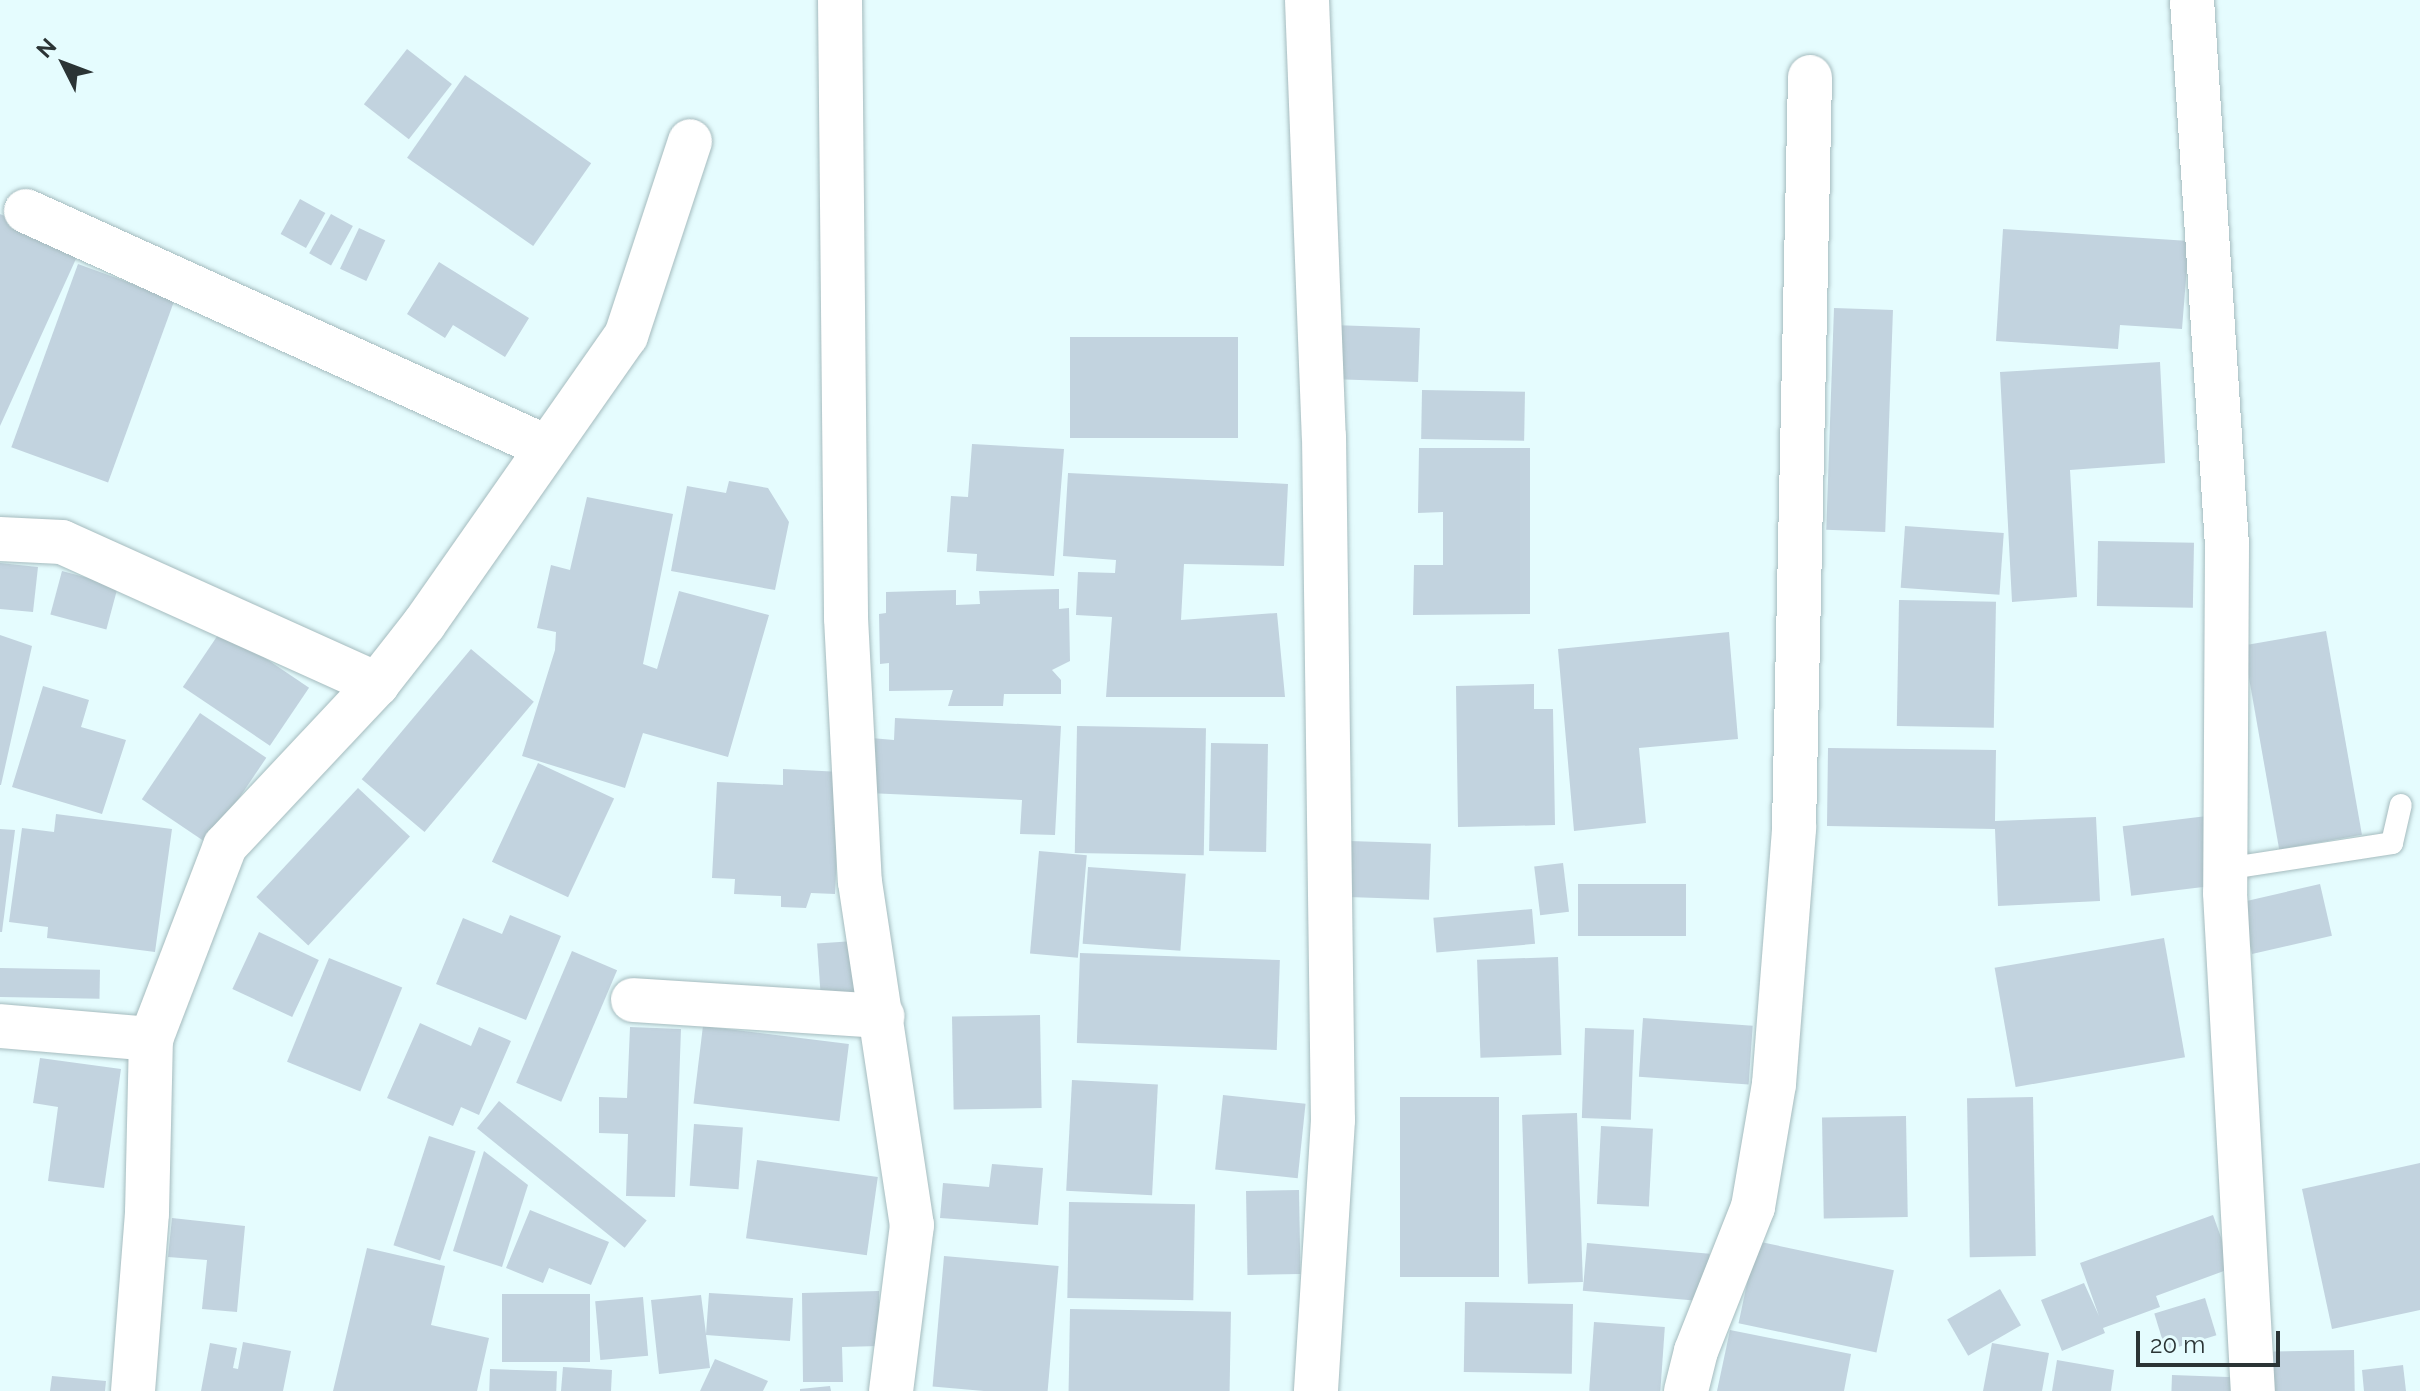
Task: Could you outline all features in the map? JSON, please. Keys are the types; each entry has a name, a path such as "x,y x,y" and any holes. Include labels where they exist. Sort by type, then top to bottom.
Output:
{"street":[{"path":"840,0 846,618 860,882 912,1225 891,1391"},
{"path":"1307,0 1324,436 1333,1120 1316,1391"},
{"path":"2192,0 2227,546 2225,869 2253,1391"},
{"path":"1686,1391 1696,1351 1753,1207 1774,1084 1794,828 1810,77"},
{"path":"133,1391 147,1213 151,1039 225,846 377,684 424,624 544,446 626,336 690,141"},
{"path":"26,211 544,446"},
{"path":"0,539 62,542 377,684"},
{"path":"633,1000 882,1016"},
{"path":"0,1026 151,1039"}],"lane":[{"path":"2225,869 2392,843 2401,805"}],"building":[{"path":"407,49 452,84 409,139 364,104"},
{"path":"465,75 591,163 533,246 407,158"},
{"path":"300,199 325,213 306,248 281,234"},
{"path":"0,214 80,250 0,426"},
{"path":"331,214 353,226 331,265 309,253"},
{"path":"359,228 385,240 366,281 340,269"},
{"path":"2003,229 2189,241 2182,329 2120,325 2118,349 1996,341"},
{"path":"439,262 529,318 505,357 453,325 445,338 407,314"},
{"path":"78,264 175,299 108,482 11,447"},
{"path":"1834,308 1893,310 1885,532 1826,530"},
{"path":"1332,325 1420,328 1418,382 1330,379"},
{"path":"1070,337 1238,337 1238,438 1070,438"},
{"path":"2160,362 2165,463 2070,470 2077,597 2012,602 2000,372"},
{"path":"1422,390 1525,392 1524,441 1421,439"},
{"path":"972,444 1064,449 1054,576 976,571 977,554 947,552 951,496 968,497"},
{"path":"1419,448 1530,448 1530,614 1413,615 1414,565 1443,565 1443,512 1418,513"},
{"path":"1068,473 1288,484 1284,566 1184,564 1181,620 1277,613 1285,697 1106,697 1112,617 1076,615 1078,572 1115,573 1116,560 1063,556"},
{"path":"729,481 768,488 789,522 775,590 671,571 687,486 726,493"},
{"path":"587,497 673,514 643,664 657,669 679,591 769,615 728,757 643,733 625,788 522,756 555,650 556,632 537,628 551,565 570,570"},
{"path":"1905,526 2004,533 1999,595 1901,588"},
{"path":"2098,541 2194,543 2193,608 2097,606"},
{"path":"0,563 38,567 33,612 0,609"},
{"path":"62,571 118,586 106,629 50,614"},
{"path":"1059,589 1059,609 1069,608 1070,661 1052,670 1061,680 1061,694 1004,694 1003,706 948,706 953,690 889,691 889,663 880,664 879,614 886,613 886,592 956,590 956,605 980,604 979,591"},
{"path":"1899,600 1996,602 1994,728 1897,726"},
{"path":"222,629 309,688 270,746 183,687"},
{"path":"2326,631 2362,835 2279,849 2243,646"},
{"path":"1729,632 1738,739 1639,748 1646,823 1574,831 1558,649"},
{"path":"0,635 32,646 1,785 0,785"},
{"path":"471,649 534,702 425,832 362,779"},
{"path":"1534,684 1534,709 1553,709 1555,825 1458,827 1456,686"},
{"path":"43,686 89,700 81,727 126,740 102,814 12,787"},
{"path":"200,713 266,758 208,844 142,799"},
{"path":"895,718 1061,726 1055,835 1020,834 1022,800 868,793 871,738 894,740"},
{"path":"1077,726 1206,728 1204,855 1075,853"},
{"path":"1211,743 1268,744 1266,852 1209,851"},
{"path":"1828,748 1996,750 1995,821 2096,817 2100,901 1998,906 1995,829 1827,826"},
{"path":"538,763 614,798 568,897 492,862"},
{"path":"783,769 841,772 835,894 811,893 806,908 781,907 781,896 734,894 735,879 712,878 717,782 783,785"},
{"path":"358,788 410,836 308,945 256,897"},
{"path":"56,814 172,829 155,952 47,938 48,927 9,922 22,828 54,832"},
{"path":"2207,816 2216,885 2131,896 2123,826"},
{"path":"0,829 15,830 2,932 0,932"},
{"path":"1350,841 1431,844 1429,900 1348,897"},
{"path":"1039,851 1087,855 1078,958 1030,954"},
{"path":"1563,863 1569,912 1540,915 1534,867"},
{"path":"1088,867 1186,874 1180,951 1083,944"},
{"path":"1578,884 1686,884 1686,936 1578,936"},
{"path":"2320,884 2332,936 2252,954 2240,902"},
{"path":"1532,909 1535,944 1436,952 1433,918"},
{"path":"510,915 561,936 526,1020 436,984 463,918 502,934"},
{"path":"259,932 319,960 292,1017 232,989"},
{"path":"2164,938 2185,1057 2016,1087 1995,968"},
{"path":"854,941 858,1001 821,1003 817,944"},
{"path":"572,951 617,970 561,1102 516,1083"},
{"path":"1080,953 1280,960 1277,1050 1077,1043"},
{"path":"1558,957 1561,1055 1480,1058 1477,960"},
{"path":"329,958 402,988 360,1091 287,1062"},
{"path":"0,968 100,970 99,999 0,997"},
{"path":"1040,1015 1042,1108 954,1110 952,1017"},
{"path":"1643,1018 1753,1026 1749,1085 1639,1077"},
{"path":"420,1023 471,1046 479,1027 511,1041 479,1115 461,1107 453,1126 387,1098"},
{"path":"703,1026 849,1044 839,1121 693,1103"},
{"path":"630,1027 681,1029 675,1197 626,1196 628,1134 599,1133 599,1097 627,1098"},
{"path":"1585,1028 1634,1030 1631,1120 1582,1118"},
{"path":"40,1058 121,1069 104,1188 48,1181 58,1107 33,1103"},
{"path":"1072,1080 1158,1085 1152,1195 1066,1191"},
{"path":"1223,1095 1306,1104 1298,1178 1215,1170"},
{"path":"1400,1097 1499,1097 1499,1277 1400,1277"},
{"path":"2033,1097 2036,1256 1970,1257 1967,1098"},
{"path":"499,1101 647,1221 625,1248 477,1128"},
{"path":"1577,1113 1583,1282 1528,1284 1522,1115"},
{"path":"1906,1116 1908,1217 1824,1218 1822,1117"},
{"path":"694,1124 743,1127 739,1189 690,1186"},
{"path":"1601,1126 1653,1129 1649,1207 1597,1204"},
{"path":"429,1136 476,1151 440,1261 393,1245"},
{"path":"484,1151 528,1185 502,1267 453,1251"},
{"path":"757,1160 878,1177 867,1255 746,1238"},
{"path":"2420,1163 2420,1310 2332,1329 2302,1189"},
{"path":"992,1164 1043,1168 1038,1225 940,1218 943,1183 989,1187"},
{"path":"1299,1190 1300,1274 1247,1275 1246,1191"},
{"path":"1069,1202 1195,1204 1193,1300 1067,1298"},
{"path":"530,1210 609,1242 591,1285 549,1268 543,1283 506,1268"},
{"path":"2213,1215 2232,1268 2156,1296 2160,1307 2103,1328 2105,1333 2062,1351 2041,1300 2084,1283 2099,1316 2080,1263"},
{"path":"172,1218 245,1226 237,1312 202,1309 207,1260 168,1257"},
{"path":"1756,1241 1894,1270 1876,1352 1739,1323"},
{"path":"1587,1243 1710,1254 1705,1302 1583,1291"},
{"path":"367,1248 445,1266 431,1325 489,1338 477,1391 333,1391"},
{"path":"944,1256 1059,1266 1048,1391 984,1391 933,1387"},
{"path":"2000,1289 2021,1325 1968,1356 1947,1320"},
{"path":"879,1291 879,1346 842,1347 843,1382 803,1382 802,1293"},
{"path":"709,1293 793,1298 790,1341 706,1335 710,1368 659,1374 651,1300 701,1295 706,1334"},
{"path":"502,1294 590,1294 590,1362 502,1362"},
{"path":"643,1297 648,1356 600,1360 595,1301"},
{"path":"2205,1298 2216,1335 2166,1351 2154,1313"},
{"path":"1465,1302 1573,1304 1572,1374 1464,1372"},
{"path":"1070,1309 1231,1312 1230,1391 1069,1391"},
{"path":"1594,1322 1665,1327 1660,1391 1589,1391"},
{"path":"1730,1330 1851,1354 1844,1391 1717,1391"},
{"path":"243,1342 291,1351 283,1391 201,1391 210,1343 237,1348 233,1368 238,1369"},
{"path":"1992,1343 2049,1353 2042,1391 1983,1391"},
{"path":"2354,1350 2355,1391 2274,1391 2273,1351"},
{"path":"715,1359 768,1381 763,1391 700,1391"},
{"path":"2057,1360 2114,1370 2111,1391 2052,1391"},
{"path":"2403,1365 2406,1391 2364,1391 2362,1370"},
{"path":"563,1367 612,1370 611,1391 561,1391"},
{"path":"490,1369 557,1371 556,1391 489,1391"},
{"path":"2172,1375 2242,1377 2241,1391 2171,1391"},
{"path":"52,1376 106,1381 105,1391 50,1391"},
{"path":"830,1386 831,1391 800,1391 800,1389"}]}
